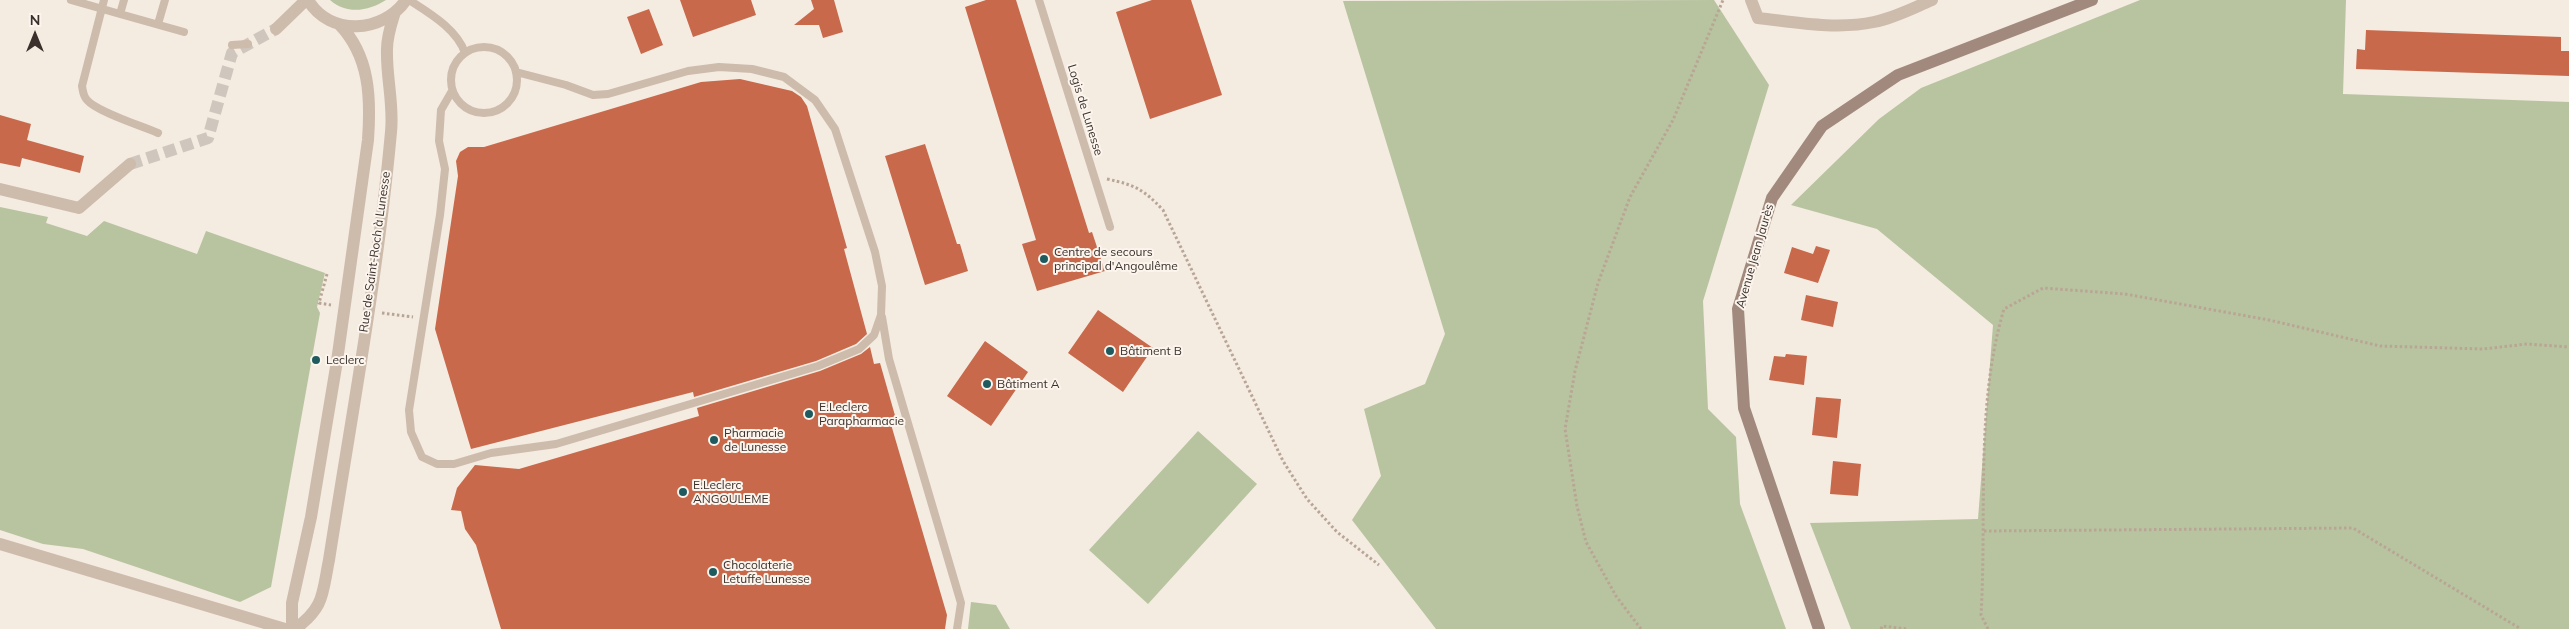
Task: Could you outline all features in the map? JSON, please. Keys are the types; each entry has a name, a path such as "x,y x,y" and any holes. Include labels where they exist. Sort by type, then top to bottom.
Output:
{"main road":[{"name":"Avenue Jean Jaurès","path":"1819,629 1744,408 1738,309 1772,198 1822,126 1898,75 2092,0"}],"street":[{"path":"276,29 307,0 312,7 328,20 347,26 367,26 385,20 408,0"},
{"path":"1751,0 1758,18 1837,25 1873,22 1903,13 1932,0"},
{"name":"Rue de Saint-Roch à Lunesse","path":"339,24 349,34 362,58 370,110 368,140 337,361 310,517 292,603 294,629 313,616 321,600 329,560 368,310 390,141 392,99 386,50 388,32 395,12"},
{"path":"0,189 79,208 130,164"},
{"path":"0,544 285,629"}],"lane":[{"path":"71,0 184,32"},
{"path":"104,0 82,86 83,95 88,102 110,114 158,133"},
{"path":"120,14 124,0"},
{"path":"158,24 165,0"},
{"path":"408,0 429,13 455,35 465,52"},
{"name":"Logis de Lunesse","path":"1039,0 1110,227"},
{"path":"232,45 248,44"},
{"path":"474,48 496,49 512,62 516,72 517,84 514,94 508,104 493,112 476,113 466,108 457,101 452,91 452,70 465,52 474,48"},
{"path":"516,72 550,80 592,95 608,94 688,71 719,67 752,69 784,77 815,100 835,129 875,252 882,286 881,315 889,359 961,603 957,629"},
{"path":"452,91 441,110 439,141 445,169 440,215 409,410 411,432 422,457 437,464 454,464 491,452 556,444 818,366 859,349 874,335 881,315"}],"path":[{"path":"1641,629 1616,596 1586,542 1577,506 1566,429 1575,372 1598,283 1630,197 1673,120 1723,0"},
{"path":"1094,176 1130,184 1144,190 1163,210 1283,461 1307,500 1337,532 1379,565"},
{"path":"1988,629 1981,615 1988,401 1996,338 2004,310 2043,288 2125,294 2269,320 2380,346 2483,349 2527,344 2569,348"},
{"path":"1984,531 2352,528 2521,629"},
{"path":"1881,629 1882,626 1907,629"}],"green space":[{"path":"330,0 386,0 372,7 358,10 344,8"},
{"path":"1714,0 1769,85 1703,301 1708,409 1736,437 1740,504 1786,629 1436,629 1352,520 1381,476 1364,409 1425,384 1445,334 1343,1"},
{"path":"2140,0 2346,0 2343,94 2569,102 2569,629 1851,629 1810,523 1978,519 1993,325 1877,229 1791,205 1879,119 1921,88"},
{"path":"0,207 48,217 46,223 87,236 104,221 197,254 206,231 325,273 317,307 320,313 271,587 240,602 83,549 43,544 0,530"},
{"path":"1198,431 1257,484 1148,604 1089,550"},
{"path":"971,602 996,605 1010,629 968,629"}],"building":[{"path":"680,0 751,0 756,15 693,37"},
{"path":"811,0 834,0 843,32 823,38 819,25 794,25 814,9"},
{"path":"986,0 1016,0 1089,233 1092,232 1105,271 1037,291 1022,244 1036,240 965,7"},
{"path":"1152,0 1191,0 1222,95 1150,119 1116,12"},
{"path":"649,9 663,45 641,54 627,17"},
{"path":"2366,30 2561,37 2561,51 2569,51 2569,76 2356,69 2357,49 2365,50"},
{"path":"740,79 792,91 801,97 807,106 847,248 844,249 867,334 856,344 816,361 694,397 693,392 471,449 435,329 458,176 456,161 460,152 468,147 484,147 701,82"},
{"path":"0,115 31,124 27,140 84,156 80,173 22,158 20,167 0,163"},
{"path":"925,144 957,244 960,244 968,271 925,285 885,156"},
{"path":"1816,246 1830,250 1818,283 1784,273 1792,247 1813,254"},
{"path":"1806,295 1838,302 1833,327 1801,320"},
{"name":"Bâtiment B","path":"1098,310 1153,348 1123,392 1068,353"},
{"name":"Bâtiment A","path":"985,341 1028,372 991,426 947,396"},
{"name":"E.Leclerc ANGOULEME","path":"870,347 874,364 880,363 896,419 890,421 947,615 945,629 501,629 476,545 465,529 461,511 451,510 457,488 475,465 519,469 699,416 697,408 820,371 861,354"},
{"path":"1786,354 1807,356 1804,385 1769,380 1774,356 1785,357"},
{"path":"1816,397 1841,399 1837,438 1812,435"},
{"path":"1833,461 1861,464 1858,496 1830,494"}],"tunnel":[{"path":"130,164 208,138 232,53 276,29"}],"place":[{"name":"Centre de secours principal d'Angoulême","path":"1044,259"},
{"name":"Bâtiment B","path":"1110,351"},
{"name":"Leclerc","path":"316,360"},
{"name":"Bâtiment A","path":"987,384"},
{"name":"E.Leclerc Parapharmacie","path":"809,414"},
{"name":"Pharmacie de Lunesse","path":"714,440"},
{"name":"E.Leclerc ANGOULEME","path":"683,492"},
{"name":"Chocolaterie Letuffe Lunesse","path":"713,572"}]}
